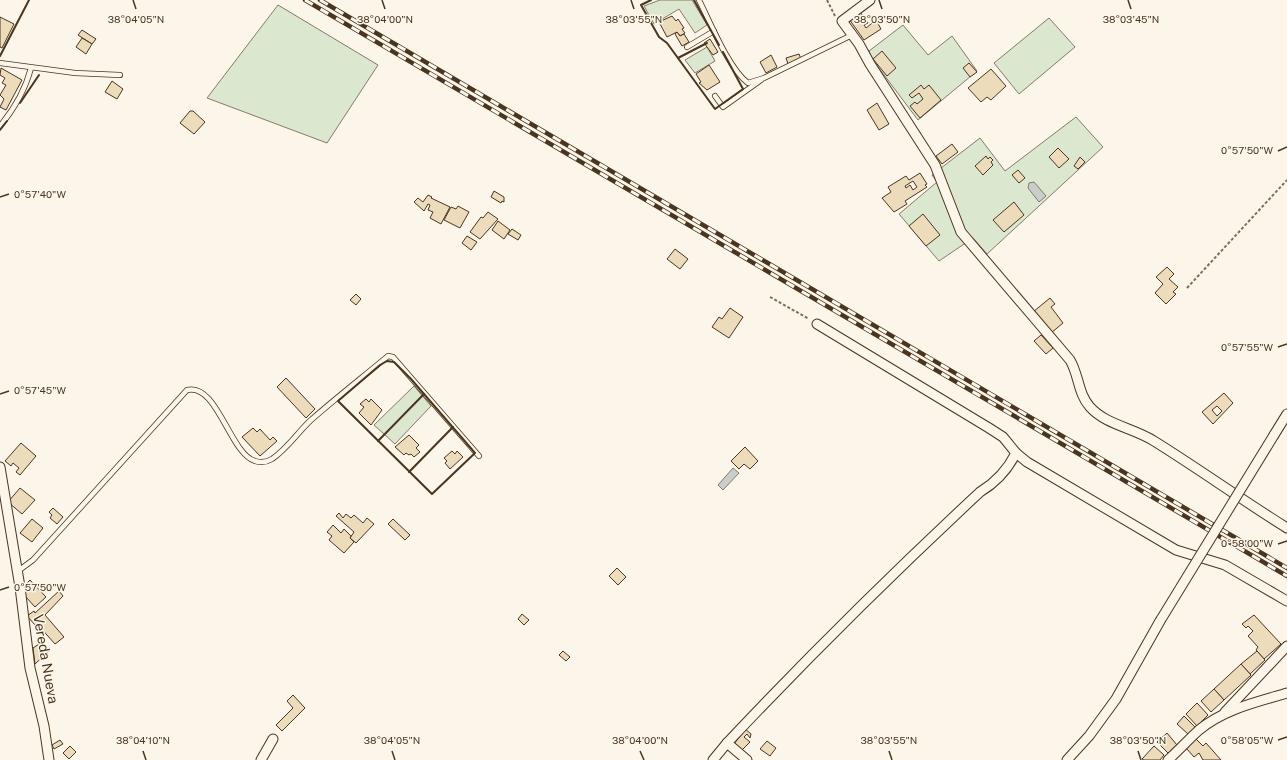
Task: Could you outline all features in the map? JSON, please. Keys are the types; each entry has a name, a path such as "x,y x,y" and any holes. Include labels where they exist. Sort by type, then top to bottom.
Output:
{"street":[{"path":"870,0 842,21 853,35 935,165 961,232 1070,360 1074,366 1081,393 1089,406 1106,419 1153,439 1287,528"},
{"path":"817,324 1003,437 1016,453 1027,462 1176,550 1225,565 1287,601"},
{"path":"1067,760 1089,736 1116,699 1160,621 1287,414"},
{"path":"713,760 727,742 781,686 909,559 1010,466 1016,453"},
{"name":"Vereda Nueva","path":"0,467 17,572 30,668 44,726 49,760"},
{"path":"1223,715 1287,646"},
{"path":"1168,760 1200,729 1223,715 1246,705 1287,693"},
{"path":"261,760 273,739"},
{"path":"727,742 746,760"}],"lane":[{"path":"699,0 714,31 741,78 748,83 764,78 853,35"},
{"path":"687,47 714,31"},
{"path":"0,63 75,73 120,75"},
{"path":"0,126 14,108 27,86 31,68"},
{"path":"716,96 723,107 764,78"},
{"path":"17,572 33,560 188,390 193,388 200,391 219,413 238,446 248,457 261,463 274,458 322,411 388,356 393,357 479,456"}],"path":[{"path":"827,0 837,18 842,21"},
{"path":"1187,288 1287,180"},
{"path":"770,297 817,324"}],"green space":[{"path":"660,0 692,0 707,25 695,33 679,9 654,24 644,6"},
{"path":"278,5 378,65 327,143 207,98"},
{"path":"1049,18 1075,47 1019,94 994,63"},
{"path":"903,25 928,55 952,36 977,71 918,120 872,59 869,51"},
{"path":"707,47 715,61 695,73 685,60"},
{"path":"1076,117 1103,147 987,254 973,238 939,261 899,214 937,182 932,175 980,138 1005,171"},
{"path":"414,386 431,406 395,444 374,425"}],"shaded area":[{"path":"1034,182 1046,196 1039,202 1028,188 1029,183"},
{"path":"733,468 739,473 723,490 718,485"}],"building":[{"path":"860,12 868,23 864,25 866,28 876,20 881,29 864,40 849,19"},
{"path":"672,16 676,21 678,19 684,28 682,29 685,33 680,36 677,32 667,37 659,22"},
{"path":"0,17 14,24 2,48 0,47"},
{"path":"82,30 96,39 92,44 78,35"},
{"path":"677,32 680,36 684,34 689,42 682,46 675,34"},
{"path":"82,38 92,44 86,54 76,47"},
{"path":"710,39 718,52 713,55 704,43"},
{"path":"882,51 896,68 887,76 873,59"},
{"path":"799,54 801,59 788,64 786,58"},
{"path":"771,55 777,67 766,73 760,62"},
{"path":"969,63 977,72 970,77 963,68"},
{"path":"709,65 720,82 707,90 699,83 701,82 696,74"},
{"path":"1,68 22,80 6,110 0,107 4,99 0,95 6,85 2,83 5,78 0,75"},
{"path":"991,69 1006,86 991,100 987,97 981,102 968,88"},
{"path":"112,81 123,89 117,99 105,92"},
{"path":"921,85 924,89 929,85 941,100 920,118 910,106 915,102 917,104 923,99 919,93 912,98 909,95"},
{"path":"877,103 889,124 879,130 867,110"},
{"path":"190,111 193,111 205,122 194,134 180,123"},
{"path":"952,144 958,152 942,164 936,156"},
{"path":"1058,148 1069,159 1059,168 1049,157"},
{"path":"986,156 988,159 990,157 993,160 991,162 993,165 983,175 975,166"},
{"path":"1080,157 1085,162 1078,169 1074,166"},
{"path":"1018,170 1025,178 1019,183 1012,175"},
{"path":"920,173 927,184 925,185 927,187 905,201 907,204 894,212 882,198 891,192 888,187 906,176 909,180","holes":["913,181 917,187 913,190 910,185 906,188 905,186"]},
{"path":"494,191 504,197 504,202 502,201 501,203 491,197"},
{"path":"428,195 450,207 441,224 430,218 433,212 428,210 430,205 428,204 424,211 414,202 418,198 423,202"},
{"path":"1014,202 1024,215 1004,232 993,220"},
{"path":"458,206 469,212 460,228 444,220 451,207 456,209"},
{"path":"488,212 498,219 480,239 470,232 481,217 483,218"},
{"path":"923,214 940,235 926,246 909,226"},
{"path":"498,221 510,230 504,239 492,230"},
{"path":"512,229 521,235 518,240 508,234"},
{"path":"467,236 477,242 471,250 462,243"},
{"path":"675,249 688,259 680,269 667,259"},
{"path":"1167,267 1174,274 1169,279 1178,287 1173,292 1176,294 1166,304 1155,293 1163,284 1156,277"},
{"path":"356,294 361,299 356,305 350,300"},
{"path":"1050,298 1055,304 1051,307 1063,323 1051,333 1033,312"},
{"path":"730,308 743,317 729,338 712,327 719,317 722,319"},
{"path":"1041,335 1053,348 1046,354 1034,341"},
{"path":"286,378 315,409 306,418 277,387"},
{"path":"1224,393 1233,403 1213,424 1202,412","holes":["1217,406 1222,411 1217,416 1212,410"]},
{"path":"366,399 369,402 371,399 382,410 371,425 359,413 364,407 360,404"},
{"path":"253,428 257,432 260,429 270,440 273,437 277,441 260,456 242,437"},
{"path":"409,435 419,445 416,448 420,452 414,457 411,454 409,455 406,453 404,455 395,447"},
{"path":"21,443 36,456 20,475 16,472 19,468 13,463 11,466 5,461"},
{"path":"745,447 758,461 750,469 744,464 739,469 731,461"},
{"path":"452,451 455,454 457,451 463,457 450,469 445,463 447,461 444,458"},
{"path":"20,488 35,500 22,514 8,502"},
{"path":"53,508 63,517 57,524 50,518 52,515 49,512"},
{"path":"339,513 343,518 346,514 351,518 354,515 363,523 367,518 374,524 356,543 350,538 354,532 336,516"},
{"path":"32,519 43,528 32,542 20,533"},
{"path":"393,519 410,535 405,540 388,524"},
{"path":"333,525 341,533 344,529 351,536 350,538 354,542 344,553 329,540 332,536 327,532"},
{"path":"617,568 626,577 618,585 609,576"},
{"path":"30,580 46,597 35,607 25,596 24,586"},
{"path":"59,591 63,596 45,615 64,637 55,644 38,625 36,626 27,616 34,611 35,613"},
{"path":"522,614 529,620 524,625 518,619"},
{"path":"1254,615 1281,644 1264,659 1256,650 1258,647 1248,636 1253,631 1248,626 1246,628 1242,624"},
{"path":"42,642 49,651 35,664 33,648"},
{"path":"563,651 570,657 566,661 559,655"},
{"path":"1257,651 1265,660 1250,674 1241,664"},
{"path":"1241,664 1251,675 1224,700 1214,689"},
{"path":"1214,689 1224,700 1211,712 1201,701"},
{"path":"293,695 305,708 282,731 276,725 293,708 287,701"},
{"path":"1197,703 1208,715 1197,726 1186,714"},
{"path":"1184,716 1195,727 1188,734 1177,724"},
{"path":"744,728 751,734 750,738 747,734 744,737 750,742 741,751 734,744 741,735 739,733"},
{"path":"1167,733 1177,745 1168,753 1157,742"},
{"path":"1196,739 1203,746 1206,743 1221,760 1203,760 1199,753 1194,757 1186,748"},
{"path":"60,740 63,744 54,749 52,745"},
{"path":"767,741 776,748 770,756 760,749"},
{"path":"70,746 76,752 69,759 63,753"},
{"path":"1154,746 1164,755 1160,760 1142,759"}],"railway":[{"path":"305,0 1287,576"},
{"path":"320,0 1287,568"}],"wall":[{"path":"0,56 29,0"},
{"path":"651,0 641,5 659,37 667,43 715,109 743,89 723,52"},
{"path":"694,0 719,45"},
{"path":"678,58 707,43"},
{"path":"20,103 39,75"},
{"path":"0,130 7,121"},
{"path":"387,361 394,362 411,379 475,453 432,494 338,401 380,365 387,361"},
{"path":"378,441 424,394"},
{"path":"409,472 453,427"}]}
